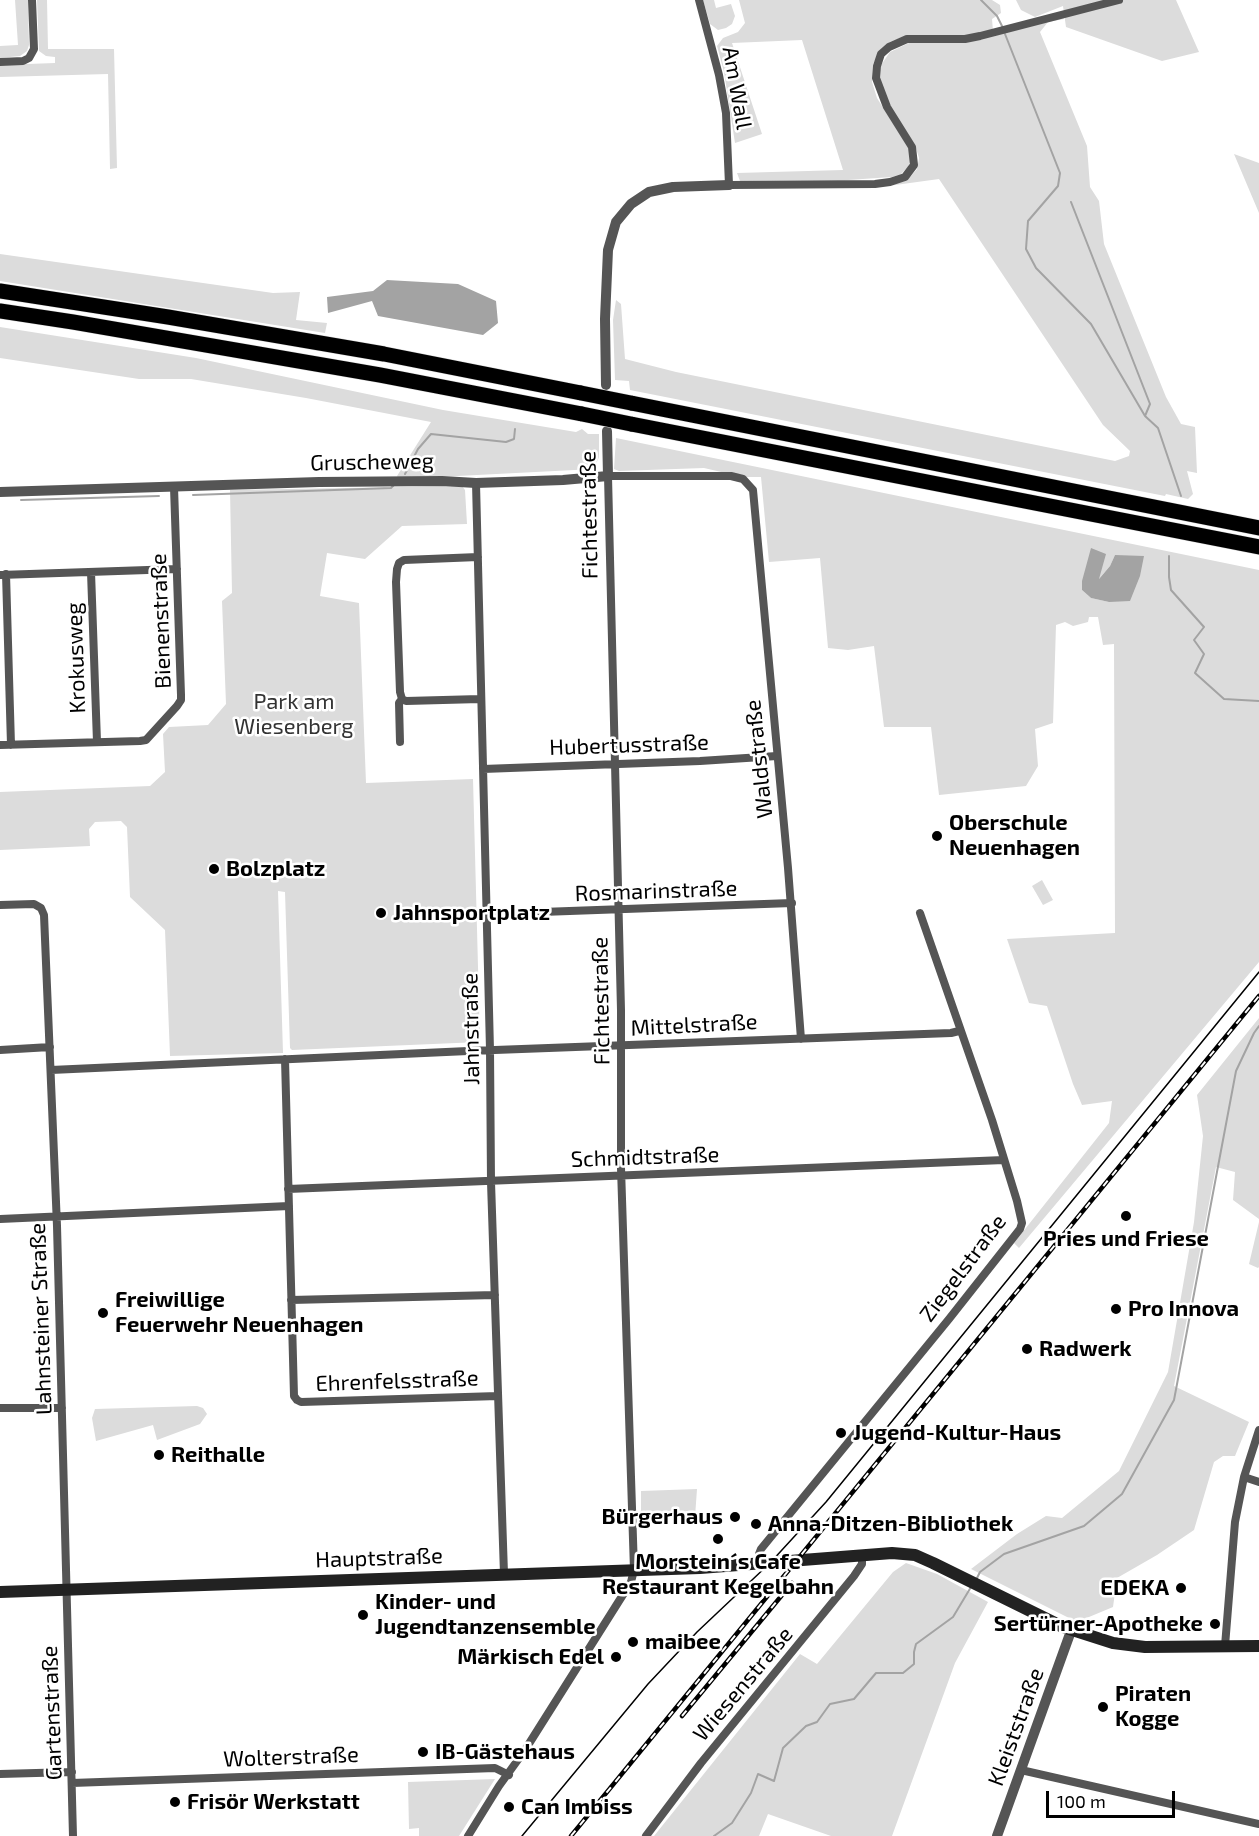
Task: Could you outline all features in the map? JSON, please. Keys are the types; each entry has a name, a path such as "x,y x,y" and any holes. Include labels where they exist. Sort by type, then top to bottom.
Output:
{"highway":[{"path":"0,291 361,350 1259,528"},
{"path":"0,311 380,375 1259,547"}],"main road":[{"name":"Hauptstraße","path":"0,1592 634,1570 759,1564 892,1552 915,1555 1071,1631 1113,1643 1130,1646 1259,1646"}],"street":[{"path":"0,62 23,61 29,58 34,49 32,0"},
{"name":"Am Wall","path":"699,0 719,75 726,113 729,185"},
{"path":"606,385 605,320 608,250 616,222 631,204 649,192 673,187 875,184 905,177 914,165 915,159 912,147 879,91 876,78 877,66 882,54 898,42 907,39 965,39 1119,0"},
{"name":"Fichtestraße","path":"608,431 621,1046 621,1176 634,1570"},
{"name":"Gruscheweg","path":"0,492 331,482 476,483 609,476 731,476 743,479"},
{"name":"Waldstraße","path":"743,479 753,490 755,501 764,628 792,903 801,1039"},
{"name":"Jahnstraße","path":"476,483 490,1050 491,1182 504,1574"},
{"name":"Bienenstraße","path":"0,745 146,740 181,700 174,487"},
{"path":"400,742 399,703 402,699 396,582 399,563 404,560 478,557"},
{"path":"10,745 3,574 177,569"},
{"name":"Krokusweg","path":"92,572 97,742"},
{"path":"402,699 406,701 480,699"},
{"name":"Hubertusstraße","path":"483,769 616,765 777,756"},
{"name":"Rosmarinstraße","path":"486,914 792,903"},
{"name":"Lahnsteiner Straße","path":"0,905 34,904 41,908 44,915 67,1589"},
{"name":"Ziegelstraße","path":"759,1564 761,1549 833,1463 1020,1229 1022,1218 1004,1160 920,913"},
{"name":"Mittelstraße","path":"51,1070 490,1050 951,1033 960,1030"},
{"path":"0,1050 50,1047"},
{"path":"285,1059 291,1300 495,1295"},
{"name":"Schmidtstraße","path":"288,1189 1004,1160"},
{"path":"0,1219 289,1206"},
{"name":"Ehrenfelsstraße","path":"291,1300 294,1396 301,1402 498,1396"},
{"path":"0,1408 62,1408"},
{"path":"1225,1646 1235,1522 1244,1478 1259,1430"},
{"path":"1244,1478 1259,1482"},
{"name":"Wiesenstraße","path":"646,1836 701,1763 854,1576 862,1564 862,1554"},
{"path":"468,1836 631,1582 634,1570"},
{"name":"Gartenstraße","path":"67,1589 73,1836"},
{"name":"Kleiststraße","path":"997,1836 1071,1631"},
{"name":"Wolterstraße","path":"72,1783 495,1768 508,1775"},
{"path":"1021,1770 1259,1824"},
{"path":"0,1774 72,1772"}],"green space":[{"path":"15,0 28,0 29,45 27,51 20,56 0,58 0,46 18,45"},
{"path":"37,0 47,0 48,49 114,49 117,168 110,169 108,74 0,77 0,65 55,63 55,57 46,56 39,51"},
{"path":"703,0 714,0 716,8 731,4 735,16 732,24 718,30 710,24"},
{"path":"739,0 992,0 1000,5 1001,13 992,19 993,31 958,37 905,36 890,42 881,49 873,64 872,82 877,98 909,149 911,160 901,174 892,177 848,180 740,181 737,173 843,170 802,40 732,43 762,134 735,143 724,72 717,46 723,38 738,32 745,23"},
{"path":"1016,0 1176,0 1199,52 1162,61 1066,27 1063,6 1035,17 1021,10"},
{"path":"1063,17 1064,19 1048,22 1040,32 1087,146 1090,187 1099,201 1104,244 1166,397 1181,424 1195,427 1197,473 1187,471 1193,494 1188,499 630,390 629,381 615,380 613,320 616,300 621,304 625,359 676,372 1115,461 1129,456 1130,451 1103,425 939,179 888,186 911,176 917,169 919,158 915,145 888,103 879,76 881,65 890,52 909,43 973,41"},
{"path":"1234,154 1259,163 1259,213"},
{"path":"0,254 273,293 300,292 296,320 327,323 325,333 0,281"},
{"path":"0,327 196,358 443,410 576,432 582,429 588,434 599,434 599,457 594,469 399,479 397,476 431,422 191,379 139,379 0,358"},
{"path":"616,438 1259,570 1259,962 1019,1248 1014,1243 1109,1123 1112,1101 1082,1105 1047,1006 1029,1003 1007,939 1115,933 1114,644 1103,645 1098,617 1089,617 1088,622 1073,626 1065,622 1056,625 1053,723 1035,729 1038,766 1026,786 939,795 931,727 884,727 874,646 848,650 828,648 820,558 769,562 761,477 743,477 704,468 619,471 614,469","holes":["1115,555 1109,602 1091,598 1082,590 1098,580 1110,566"]},
{"name":"Park am Wiesenberg","path":"462,486 465,490 467,524 402,526 365,559 327,553 320,596 359,603 366,783 473,779 480,1042 292,1050 290,1048 285,892 278,891 283,1053 170,1056 165,930 130,897 127,827 121,821 95,822 89,829 90,846 0,850 0,792 150,786 165,772 163,734 169,727 208,725 226,704 222,601 232,593 230,490"},
{"path":"1042,880 1053,900 1043,905 1032,886"},
{"path":"1259,1018 1259,1219 1233,1200 1235,1172 1216,1167 1174,1386 1249,1422 1235,1456 1223,1456 1214,1462 1194,1530 1117,1578 1113,1607 1077,1622 971,1569 1017,1534 1046,1516 1062,1518 1119,1471 1168,1372 1194,1222 1203,1136 1197,1095"},
{"path":"1259,1222 1259,1267 1258,1268 1249,1264"},
{"path":"197,1406 203,1408 207,1414 200,1424 157,1440 153,1425 96,1441 92,1418 95,1409"},
{"path":"697,1489 695,1517 641,1518 641,1491"},
{"path":"906,1563 937,1574 988,1602 955,1663 892,1836 831,1836 768,1814 759,1836 654,1836 800,1654 817,1664 893,1572"},
{"path":"495,1779 459,1836 419,1836 419,1828 409,1829 408,1782"}],"shaded area":[{"path":"387,280 458,284 496,301 498,323 483,335 378,316 372,301 328,313 327,297 373,291"},
{"path":"1091,548 1106,554 1099,579 1110,566 1115,555 1144,556 1140,576 1130,601 1109,602 1091,598 1082,590 1082,581"}],"waterway":[{"path":"981,0 997,16 1003,28"},
{"path":"1005,34 1060,173 1058,186 1028,221 1026,249 1036,268 1091,324 1145,416 1158,428 1181,496"},
{"path":"1071,202 1150,404 1145,416"},
{"path":"405,474 418,449 431,434 506,442 514,439 515,429"},
{"path":"193,495 391,488 394,485"},
{"path":"21,500 159,496"},
{"path":"1169,556 1171,590 1204,627 1194,640 1204,654 1195,673 1224,699 1259,701"},
{"path":"976,1580 980,1572 1004,1554 1084,1526 1122,1494 1174,1400 1236,1071 1259,1026"},
{"path":"714,1836 732,1823 751,1793 758,1774 774,1781 783,1748 806,1726 817,1722 830,1704 854,1699 876,1673 903,1673 914,1664 916,1644 953,1617 971,1587"}],"tram line":[{"path":"522,1836 648,1684 697,1632 770,1563 826,1502 1259,972"}],"railway":[{"path":"571,1836 1259,996"},
{"path":"682,1716 792,1583"}],"place":[{"name":"Oberschule Neuenhagen","path":"937,836"},
{"name":"Bolzplatz","path":"214,869"},
{"name":"Jahnsportplatz","path":"381,913"},
{"name":"Pries und Friese","path":"1126,1216"},
{"name":"Pro Innova","path":"1116,1309"},
{"name":"Freiwillige Feuerwehr Neuenhagen","path":"103,1313"},
{"name":"Radwerk","path":"1027,1349"},
{"name":"Jugend-Kultur-Haus","path":"841,1433"},
{"name":"Reithalle","path":"159,1455"},
{"name":"Bürgerhaus","path":"735,1517"},
{"name":"Anna-Ditzen-Bibliothek","path":"756,1524"},
{"name":"Morstein´s Cafe Restaurant Kegelbahn","path":"718,1539"},
{"name":"EDEKA","path":"1181,1588"},
{"name":"Kinder- und Jugendtanzensemble","path":"363,1615"},
{"name":"Sertürner-Apotheke","path":"1215,1624"},
{"name":"maibee","path":"633,1642"},
{"name":"Märkisch Edel","path":"616,1657"},
{"name":"Piraten Kogge","path":"1103,1707"},
{"name":"IB-Gästehaus","path":"423,1752"},
{"name":"Frisör Werkstatt","path":"175,1802"},
{"name":"Can Imbiss","path":"509,1807"}]}
